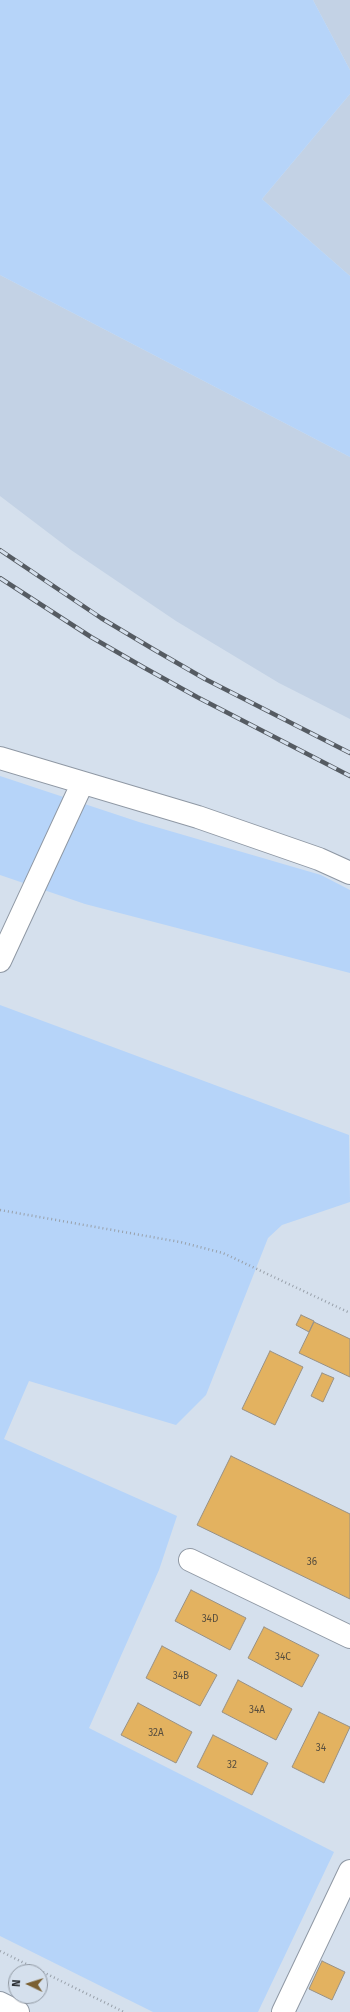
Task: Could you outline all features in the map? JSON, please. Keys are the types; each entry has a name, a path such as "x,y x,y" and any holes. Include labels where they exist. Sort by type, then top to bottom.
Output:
{"main road":[{"path":"0,758 198,818 319,859 350,873"},
{"path":"0,961 82,784"},
{"path":"190,1560 350,1637"},
{"path":"283,2012 350,1871"},
{"path":"0,2003 18,2012"}],"path":[{"path":"0,1210 180,1242 223,1253 350,1313"},
{"path":"0,1951 124,2012"}],"shaded area":[{"path":"0,0 313,0 350,70 350,94 262,199 350,276 350,457 0,275"},
{"path":"313,0 350,0 350,70"},
{"path":"350,94 350,276 262,199"},
{"path":"0,275 350,457 350,719 279,683 176,621 71,550 0,496"},
{"path":"0,776 139,822 321,875 350,890 350,973 85,904 0,875"},
{"path":"0,1005 349,1135 350,1202 282,1225 268,1238 206,1395 176,1425 29,1381 4,1439 177,1516 159,1570 89,1728 334,1852 258,2012 153,2012 0,1936"}],"building":[{"path":"301,1315 314,1321 309,1332 296,1325"},
{"path":"314,1322 350,1339 350,1377 299,1353"},
{"path":"270,1351 303,1367 275,1425 242,1409"},
{"path":"322,1373 334,1378 323,1402 311,1396"},
{"path":"231,1456 350,1514 350,1599 197,1525"},
{"path":"191,1590 246,1618 230,1650 175,1621"},
{"path":"264,1627 319,1655 302,1687 248,1658"},
{"path":"162,1646 217,1675 200,1706 146,1678"},
{"path":"238,1680 292,1709 276,1740 222,1712"},
{"path":"138,1703 192,1732 176,1763 121,1735"},
{"path":"319,1712 350,1727 324,1783 292,1767"},
{"path":"213,1735 268,1763 252,1795 197,1767"},
{"path":"322,1961 345,1972 332,2000 309,1989"}],"railway":[{"path":"0,550 101,618 153,649 205,679 350,753"},
{"path":"0,578 91,637 143,667 197,697 350,776"}]}
